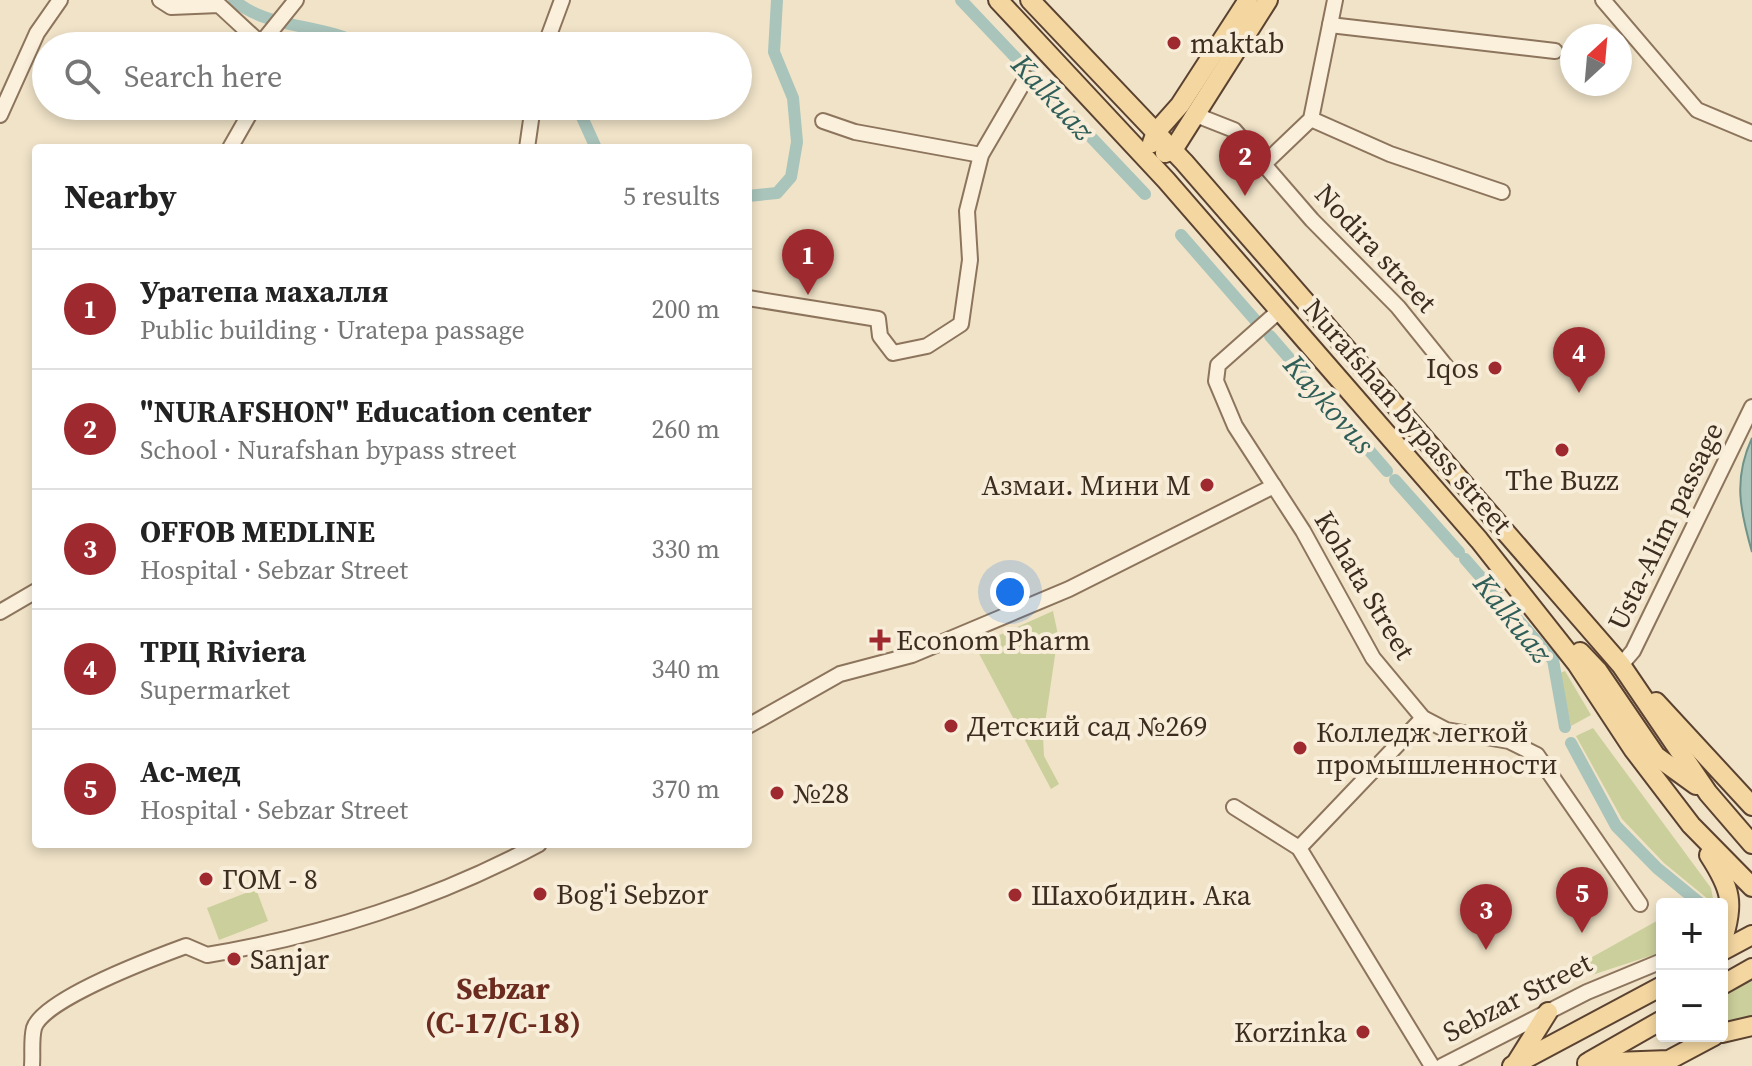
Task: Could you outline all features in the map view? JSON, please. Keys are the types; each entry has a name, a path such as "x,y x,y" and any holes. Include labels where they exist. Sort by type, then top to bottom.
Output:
{"main road":[{"name":"Nurafshan bypass street","path":"998,0 1147,159 1479,540 1577,664 1633,749 1691,825 1752,887"},
{"path":"1030,0 1173,150 1621,665 1752,806"},
{"path":"1147,159 1173,150 1196,115 1242,25 1248,0"},
{"path":"1147,159 1156,132 1242,25 1268,0"},
{"path":"1479,540 1598,671 1656,756 1752,824"},
{"path":"1621,665 1708,793 1752,844"},
{"path":"1691,825 1728,887 1731,917 1728,924"},
{"path":"1728,948 1752,935"},
{"path":"1728,951 1752,950"},
{"path":"1728,982 1752,968"},
{"name":"Sebzar Street","path":"1514,1065 1656,989"},
{"path":"1514,1065 1548,1012"},
{"path":"1583,1064 1656,1023"},
{"path":"1728,1032 1752,1026"},
{"path":"1583,1064 1663,1063 1703,1042"}],"street":[{"path":"38,32 60,0"},
{"path":"160,0 171,7 219,5 252,32"},
{"path":"270,32 296,0"},
{"path":"550,32 562,0"},
{"path":"1264,164 1311,119 1335,0"},
{"path":"1603,0 1697,110 1752,133"},
{"path":"1330,25 1555,51"},
{"path":"0,115 32,44"},
{"path":"752,299 878,319 880,336 893,353 927,346 961,324 970,260 967,211 981,155 1026,78"},
{"name":"Nodira street","path":"1196,115 1234,130 1312,220 1398,307 1448,369"},
{"path":"1311,119 1390,154 1502,192"},
{"path":"232,144 246,120"},
{"path":"528,144 531,120"},
{"path":"823,121 855,132 981,155"},
{"name":"Kohata Street","path":"1280,310 1218,365 1216,381 1235,426 1274,486 1373,658 1423,718 1446,730 1509,741 1537,755 1640,904"},
{"name":"Usta-Alim passage","path":"1621,665 1633,651 1708,503 1752,407"},
{"path":"752,724 840,674 912,655 1069,589 1274,486"},
{"path":"0,612 32,593"},
{"path":"1299,848 1423,718"},
{"path":"1234,807 1299,848 1432,1066"},
{"path":"32,1066 35,1026 49,1011 70,997 141,963 186,946 207,955 356,919 485,872 531,848"},
{"name":"Sebzar Street","path":"1442,1066 1548,1012 1656,964"}],"green space":[{"path":"1053,611 1058,635 1043,737 1044,756 1059,784 1051,789 975,646"},
{"path":"1565,671 1591,715 1571,726 1560,673"},
{"path":"1593,728 1711,888 1713,898 1707,898 1664,863 1622,819 1576,736"},
{"path":"256,889 268,921 219,940 207,908"},
{"path":"1656,921 1656,954 1592,975 1578,965"},
{"path":"1752,979 1752,1017 1728,1020 1728,994"}],"water":[{"path":"1752,438 1752,552 1744,522 1740,481"}],"waterway":[{"name":"Kalkuaz","path":"234,0 263,17 326,32"},
{"name":"Kalkuaz","path":"752,196 777,193 791,177 797,142 793,98 774,52 777,0"},
{"name":"Kalkuaz","path":"961,0 1145,194"},
{"name":"Kalkuaz","path":"583,120 594,144"},
{"name":"Kaykovus","path":"1181,235 1256,321"},
{"name":"Kaykovus","path":"1270,336 1387,471"},
{"name":"Kalkuaz","path":"1395,480 1459,552"},
{"name":"Kalkuaz","path":"1465,559 1553,660 1565,727"},
{"name":"Kalkuaz","path":"1571,743 1616,826 1657,868 1694,898"}],"place":[{"name":"maktab","path":"1174,43"},
{"name":"\"NURAFSHON\" Education center","path":"1245,196"},
{"name":"Уратепа махалля","path":"808,295"},
{"name":"Iqos","path":"1495,368"},
{"name":"ТРЦ Riviera","path":"1579,393"},
{"name":"The Buzz","path":"1562,450"},
{"name":"Азмаи. Мини М","path":"1207,485"},
{"name":"Econom Pharm","path":"880,640"},
{"name":"Детский сад №269","path":"951,726"},
{"name":"Колледж легкой промышленности","path":"1300,748"},
{"name":"№28","path":"777,793"},
{"name":"ГОМ - 8","path":"206,879"},
{"name":"Bog'i Sebzor","path":"540,894"},
{"name":"Шахобидин. Ака","path":"1015,895"},
{"name":"Ас-мед","path":"1582,933"},
{"name":"OFFOB MEDLINE","path":"1486,950"},
{"name":"Sanjar","path":"234,959"},
{"name":"Korzinka","path":"1363,1032"}],"district":[{"name":"Sebzar (C-17/C-18)","path":"503,1005"}]}
